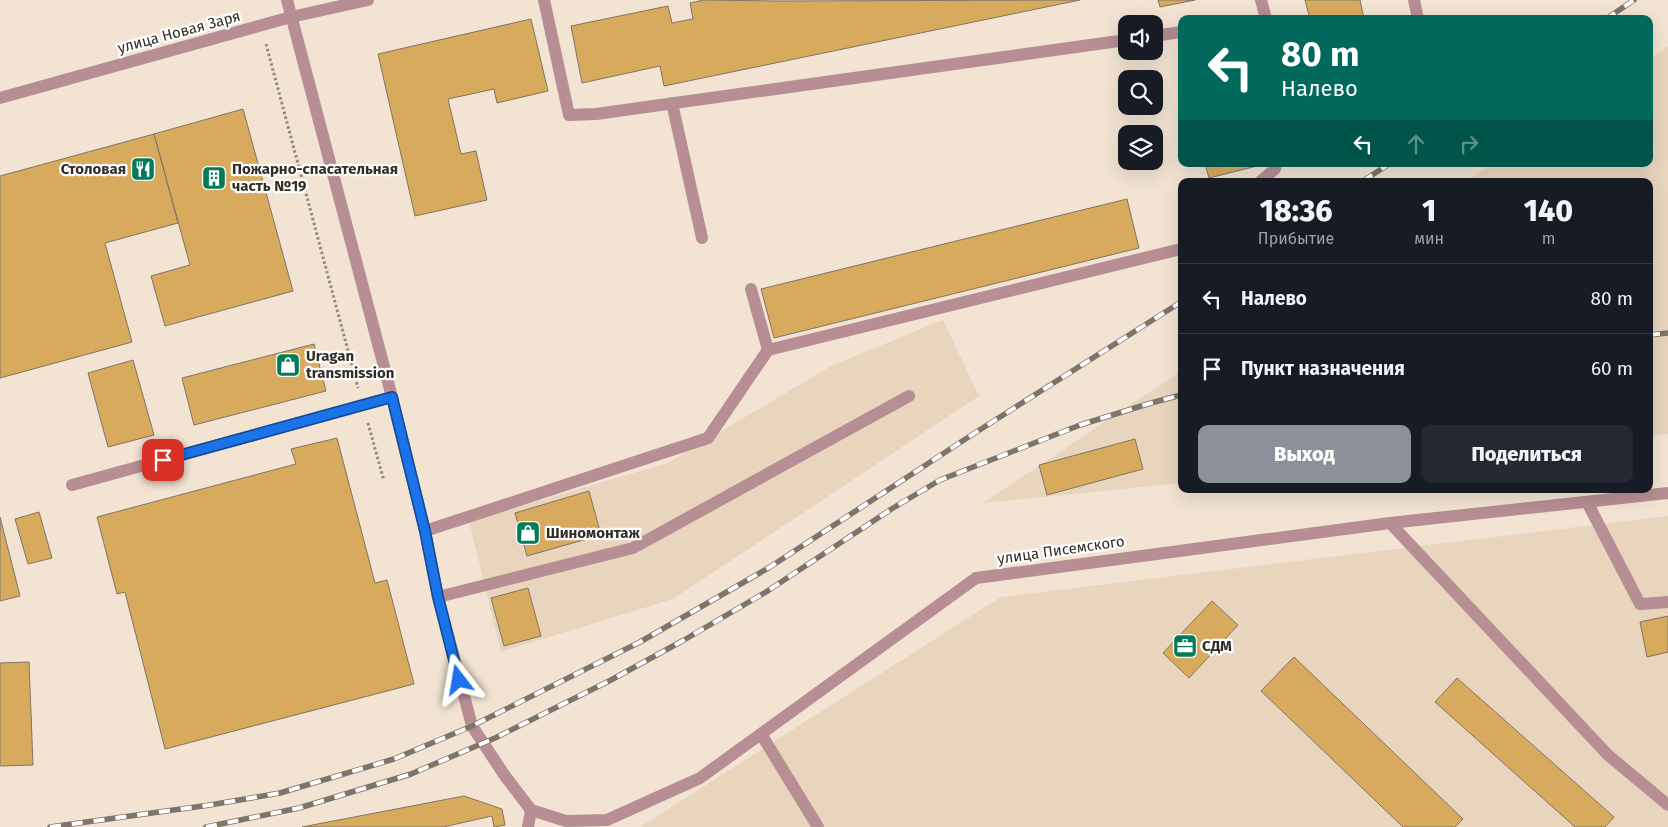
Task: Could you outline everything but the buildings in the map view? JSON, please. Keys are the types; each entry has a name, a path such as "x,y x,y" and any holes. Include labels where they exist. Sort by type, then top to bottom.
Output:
{"street":[{"path":"287,0 392,397 425,531 438,597 472,726 505,776 531,810 528,827"},
{"name":"улица Новая Заря","path":"0,98 291,17 368,0"},
{"path":"544,0 569,115 596,114 1118,41"},
{"path":"1261,0 1265,15"},
{"path":"1414,0 1417,15"},
{"path":"1163,35 1178,32"},
{"path":"672,103 702,238"},
{"path":"1264,178 1275,167"},
{"path":"425,531 708,438 768,350 1178,250"},
{"path":"751,289 768,350"},
{"path":"438,597 633,548 909,396"},
{"path":"72,484 392,397"},
{"name":"улица Писемского","path":"531,810 566,821 607,820 700,778 976,578 1390,523 1668,493"},
{"path":"1587,502 1640,604 1668,602"},
{"path":"1390,523 1608,755 1668,805"},
{"path":"761,734 818,827"}],"path":[{"path":"261,26 384,481"}],"shaded area":[{"path":"1668,46 1668,434 1653,436 1653,178 1471,178 1487,167 1653,167 1653,56"},
{"path":"943,320 979,396 673,599 501,652 469,521 668,463 833,365"},
{"path":"1178,373 1178,483 983,503"},
{"path":"1668,516 1668,827 640,827 1001,597"}],"railway":[{"path":"1612,15 1634,0"},
{"path":"1368,178 1384,167"},
{"path":"50,827 210,805 280,793 394,759 472,726 640,642 770,567 967,438 1178,304"},
{"path":"1653,335 1668,333"},
{"path":"206,827 299,808 411,774 495,738 611,680 684,640 766,592 893,508 940,480 1080,425 1178,396"}],"place":[{"name":"Столовая","path":"143,169"},
{"name":"Пожарно-спасательная часть №19","path":"214,178"},
{"name":"Uragan transmission","path":"288,365"},
{"name":"Шиномонтаж","path":"528,533"},
{"name":"СДМ","path":"1185,646"}],"route":[{"path":"163,460 392,397 459,680"}]}
